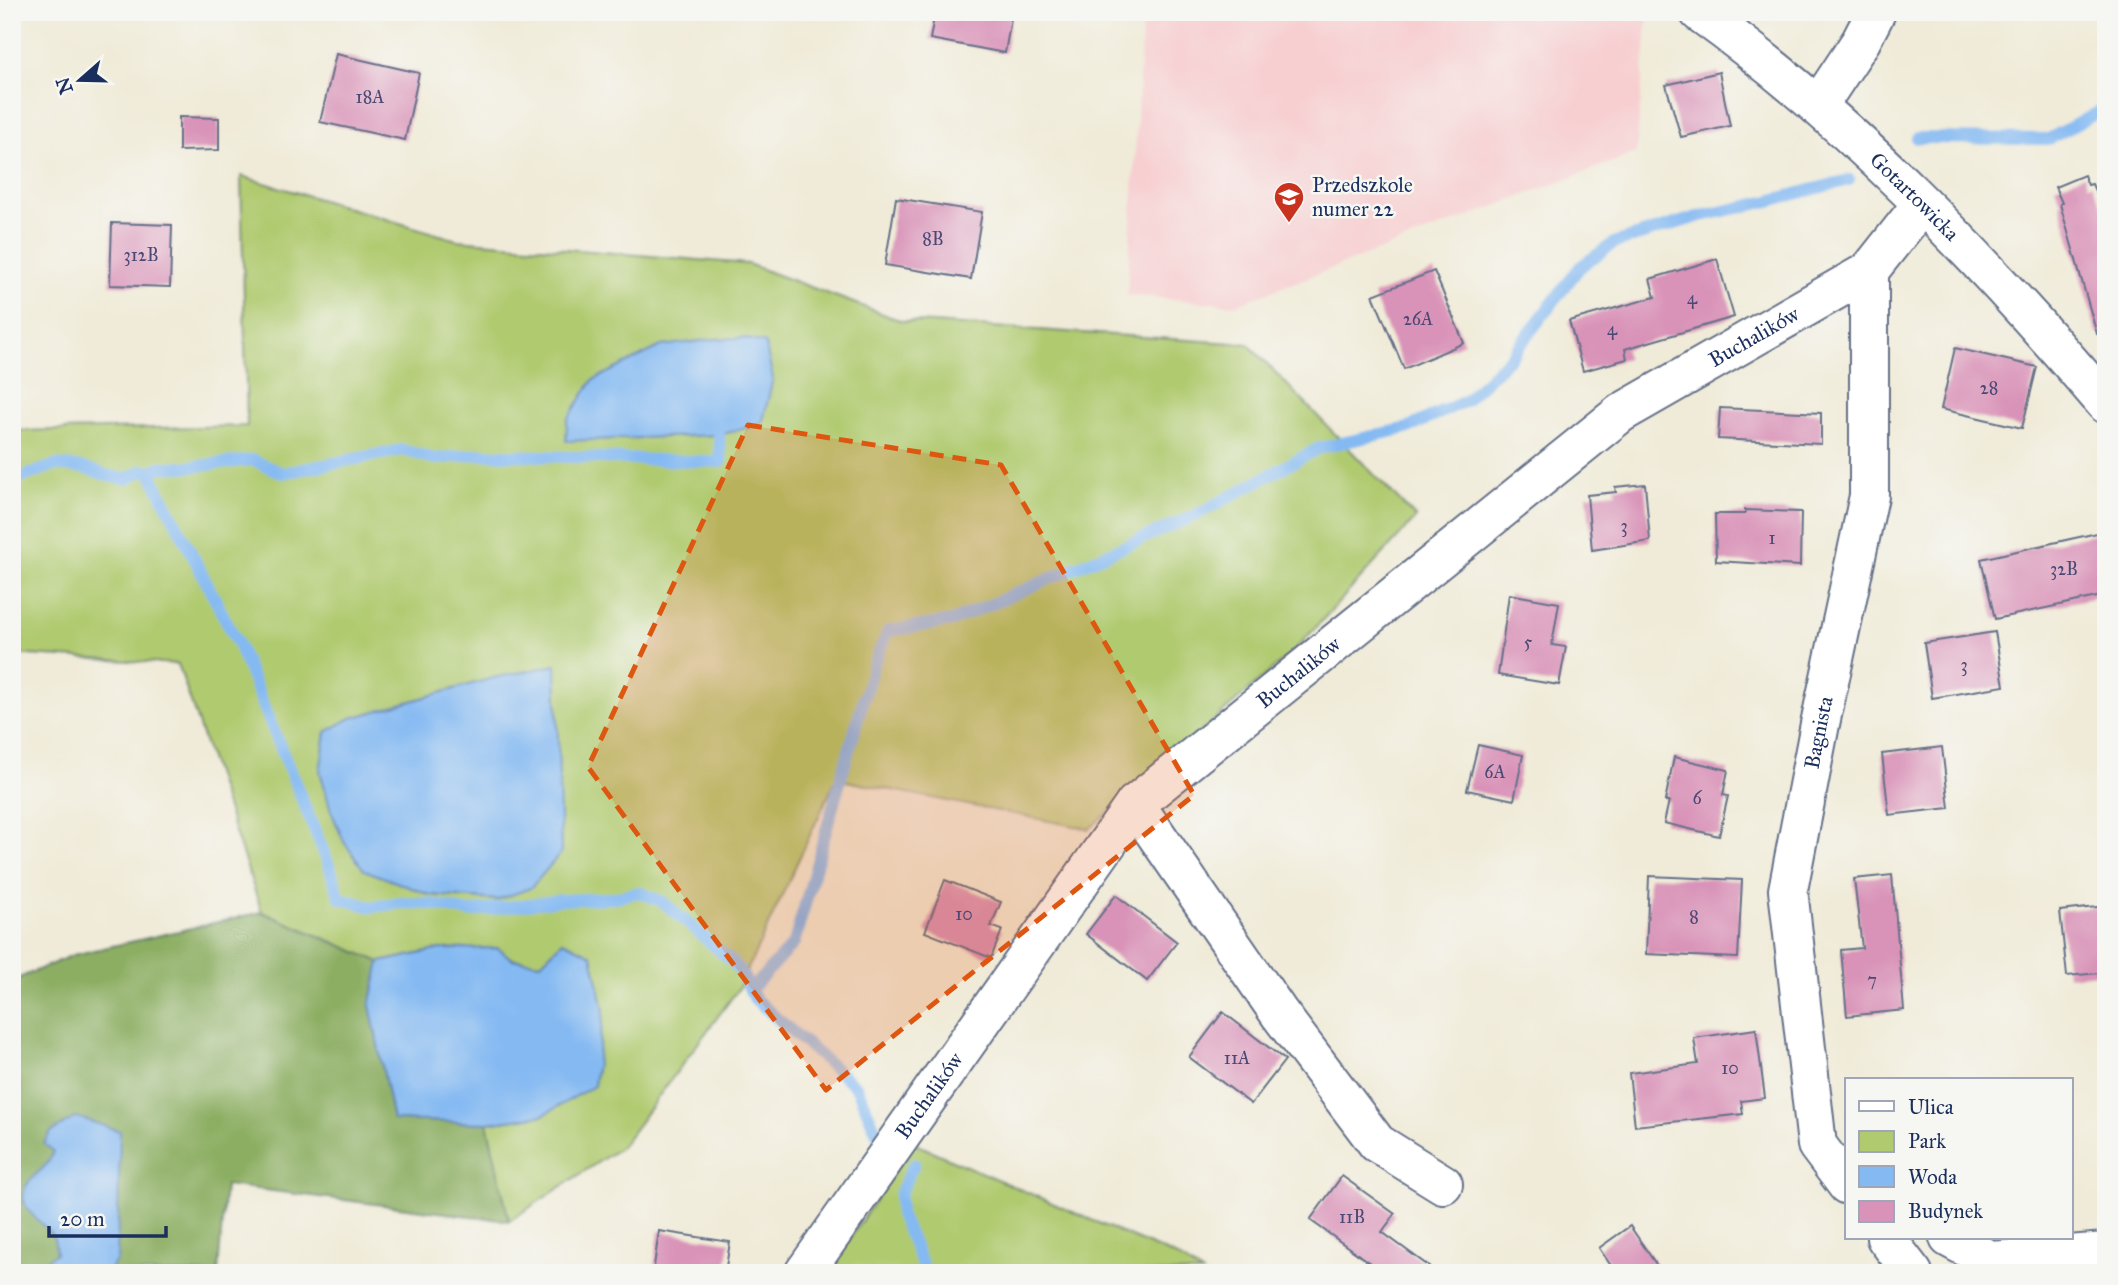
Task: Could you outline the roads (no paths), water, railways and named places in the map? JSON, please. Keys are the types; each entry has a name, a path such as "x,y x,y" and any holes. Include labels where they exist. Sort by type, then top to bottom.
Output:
{"street":[{"name":"Gotartowicka","path":"1699,12 1771,65 1922,204 1993,278 2106,404"},
{"path":"1818,106 1861,41 1876,12"},
{"name":"Buchalików","path":"804,1273 1135,804 1621,413 1869,271 1922,204"},
{"name":"Bagnista","path":"1845,1182 1817,1145 1788,890 1869,496 1869,271"},
{"path":"1135,804 1279,1013 1377,1143 1443,1184"},
{"path":"1888,1240 1913,1273"},
{"path":"1953,1240 1992,1261 2106,1252"}],"water":[{"path":"743,338 765,343 773,378 763,421 758,425 719,435 566,441 567,420 593,380 661,346"},
{"path":"556,665 561,853 531,888 497,900 430,895 364,870 344,842 331,811 320,771 326,732 351,718 493,678"},
{"path":"563,941 592,955 604,1010 594,1086 543,1115 487,1123 393,1120 370,1005 380,962 442,949 498,948 512,959 541,963"},
{"path":"76,1117 120,1131 117,1260 107,1273 34,1273 33,1270 56,1253 55,1243 49,1231 25,1205 24,1191 26,1185 51,1157 53,1151 44,1144 50,1133"}],"waterway":[{"path":"1917,138 2049,139 2106,108"},
{"path":"750,990 794,943 873,666 888,631 952,621 1196,515 1319,448 1408,428 1465,401 1510,358 1580,267 1614,243 1697,217 1849,180"},
{"path":"12,481 55,465 84,468 127,479 143,470 150,472 160,467 253,460 282,473 402,450 435,459 479,454 721,462 719,435"},
{"path":"150,472 238,644 340,898 371,907 401,903 431,904 469,912 560,900 612,898 639,892 663,902 729,959 741,972 755,999 857,1088 881,1142"},
{"path":"914,1164 900,1192 900,1214 926,1273"}],"place":[{"name":"Przedszkole numer 22","path":"1289,224"}]}
